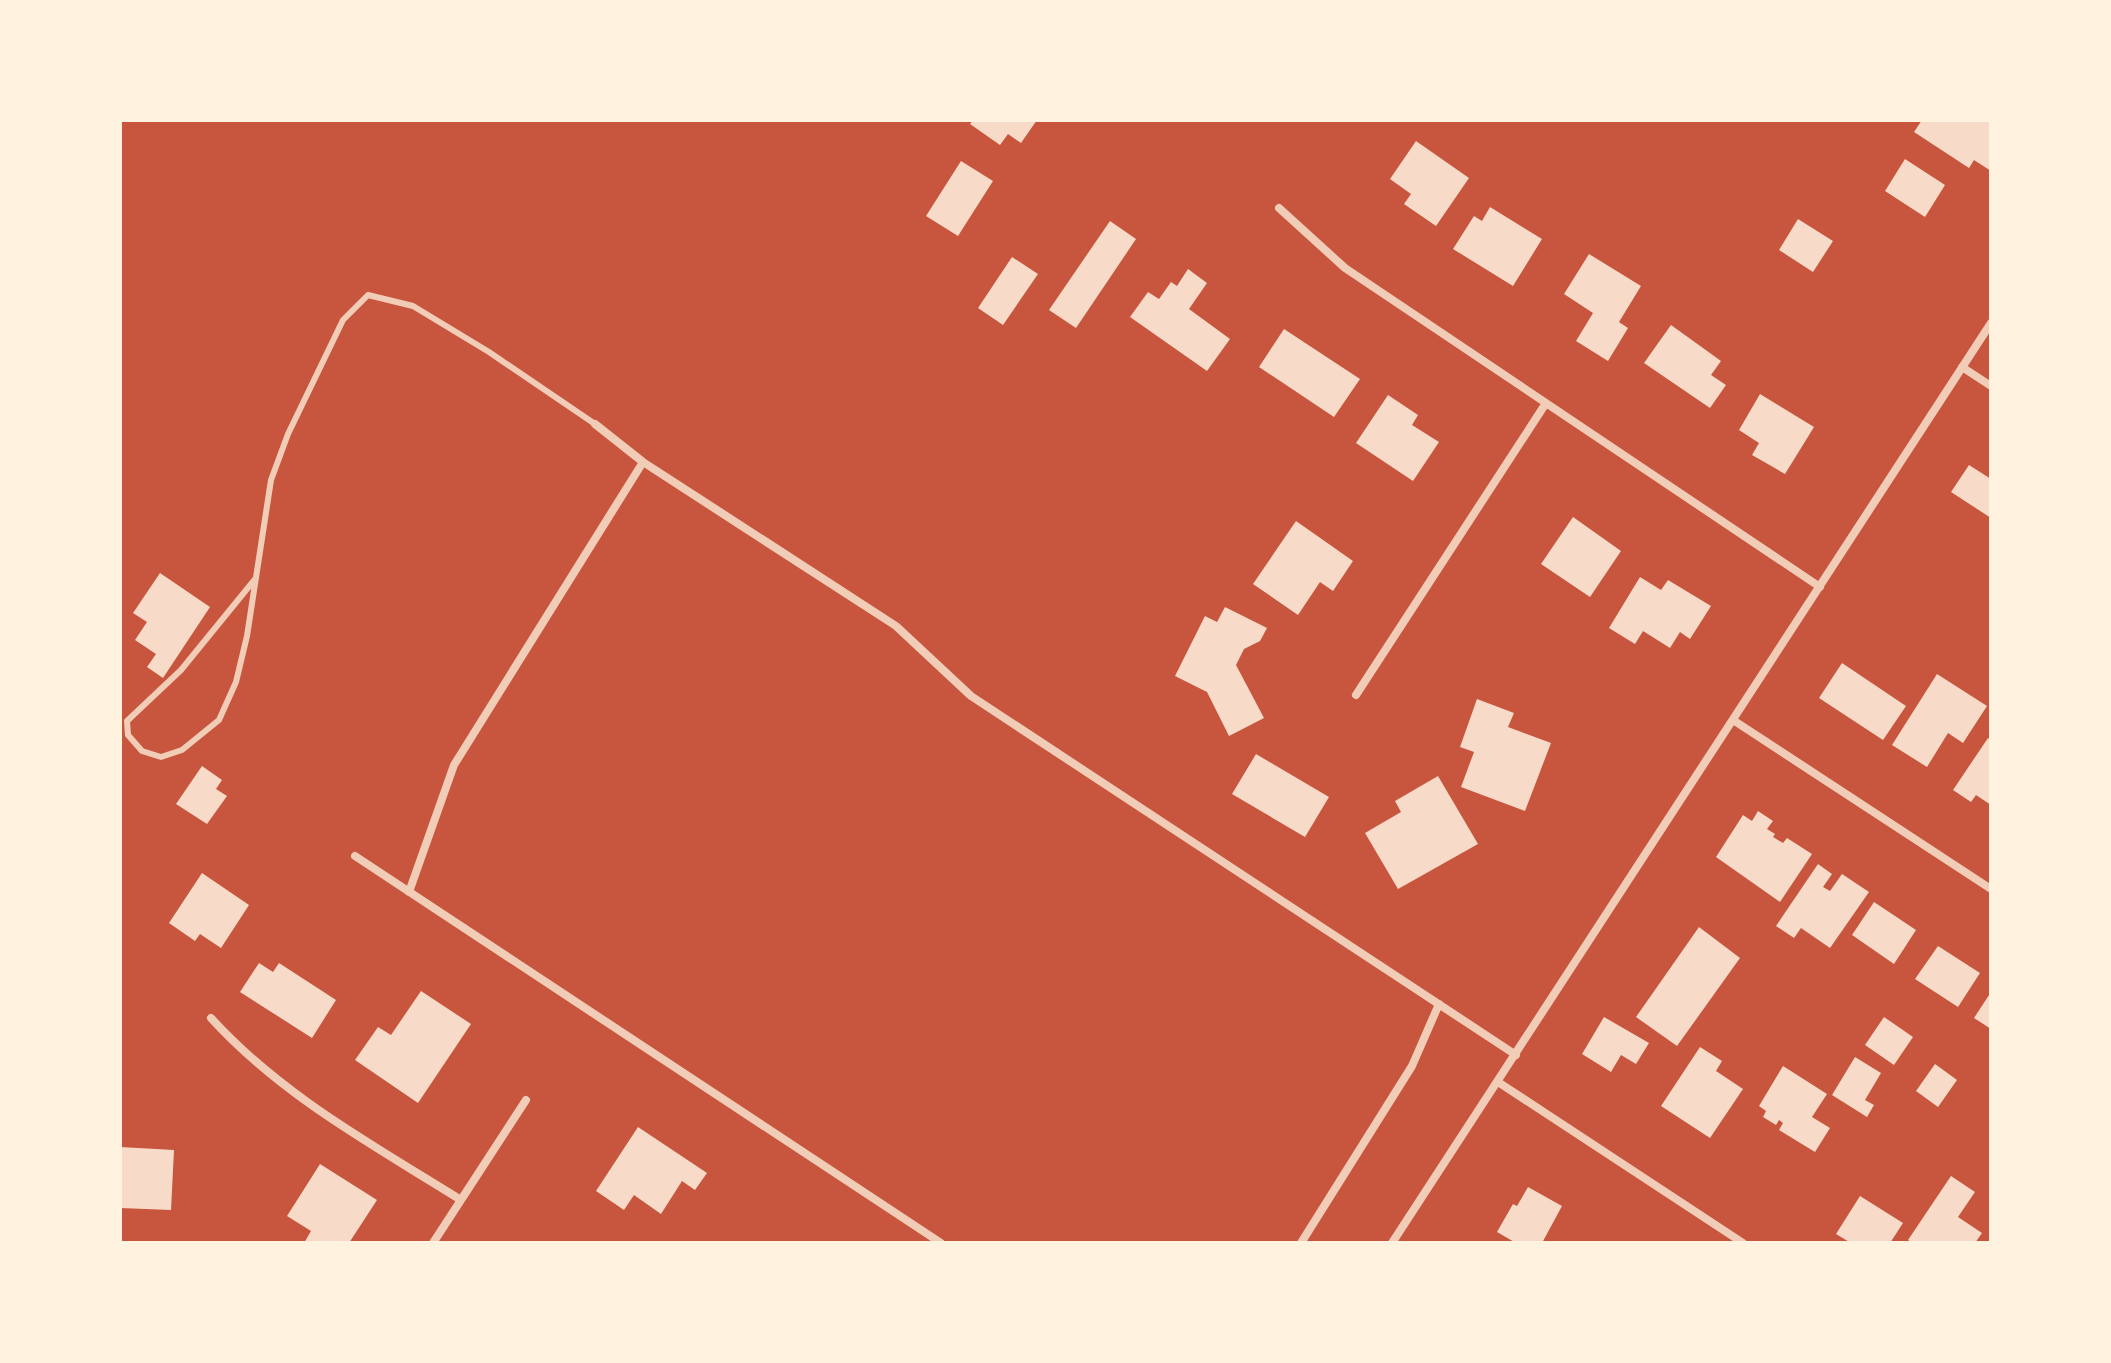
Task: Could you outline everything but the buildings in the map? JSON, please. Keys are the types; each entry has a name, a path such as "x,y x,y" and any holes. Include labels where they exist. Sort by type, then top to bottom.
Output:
{"street":[{"path":"1279,208 1345,268 1820,587"},
{"path":"1392,1243 1991,323"},
{"path":"1962,367 1991,386"},
{"path":"1356,695 1546,403"},
{"path":"595,424 643,462 896,626 971,696 1516,1055"},
{"path":"409,892 454,765 643,462"},
{"path":"1733,720 1991,889"},
{"path":"355,856 941,1243"},
{"path":"1301,1243 1412,1066 1439,1004"},
{"path":"211,1018 246,1057 288,1091 461,1200"},
{"path":"1498,1082 1743,1243"},
{"path":"433,1243 526,1100"}],"lane":[{"path":"256,578 181,670 127,721 128,735 142,751 161,757 182,750 219,720 236,682 256,578 271,480 288,434 343,320 368,295 413,306 489,352 595,424"}]}
